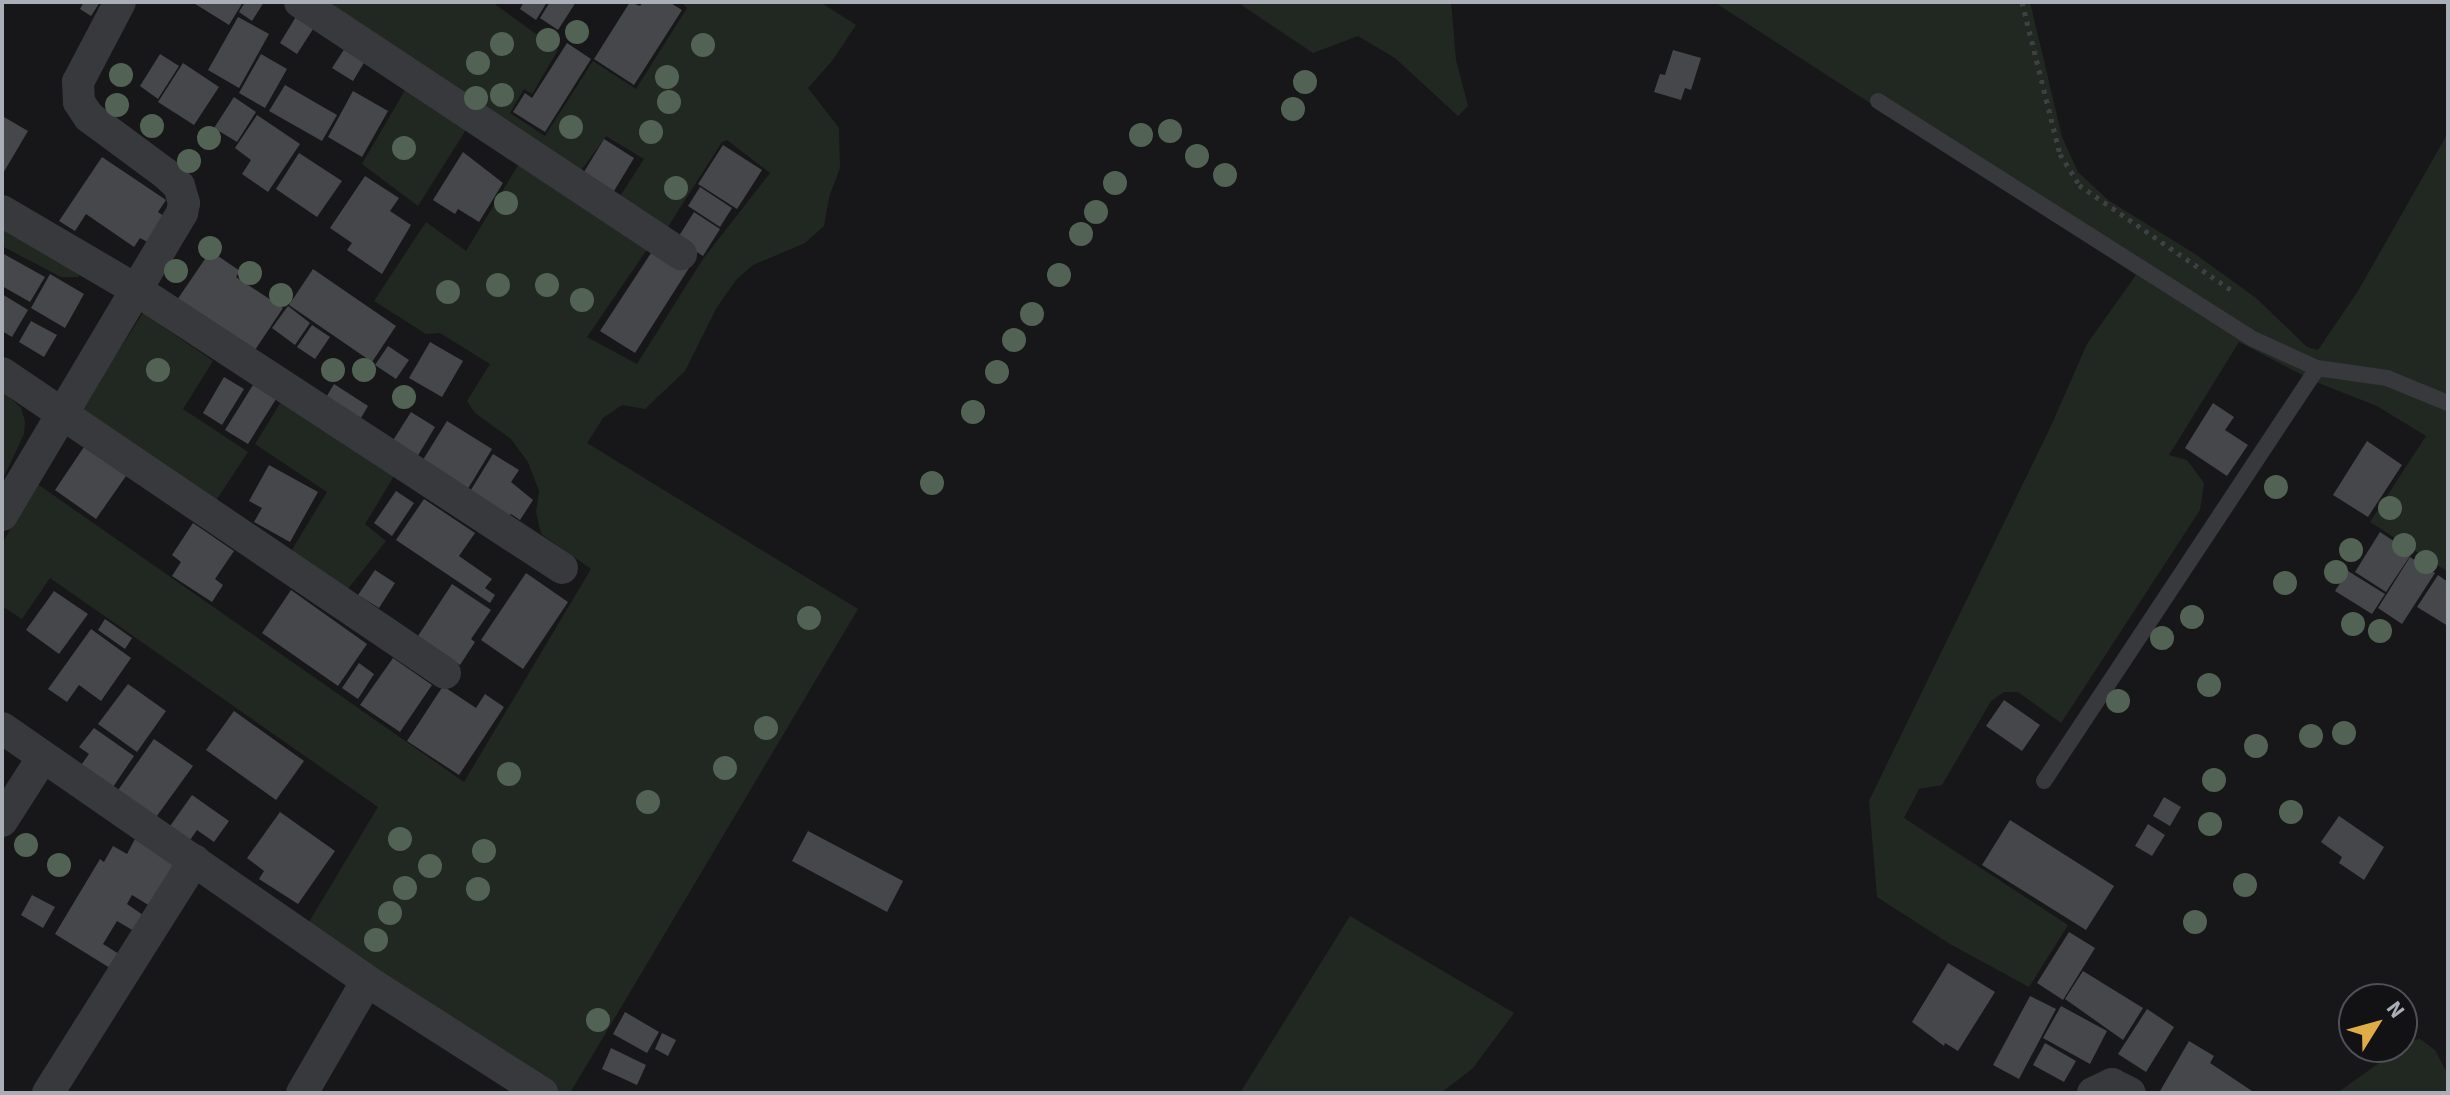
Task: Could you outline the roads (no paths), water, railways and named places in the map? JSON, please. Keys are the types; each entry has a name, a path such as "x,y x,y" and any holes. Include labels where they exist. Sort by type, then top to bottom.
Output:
{"street":[{"path":"2,515 182,213 184,203 179,186 89,117 79,102 78,82 120,2"},
{"path":"300,2 681,254"},
{"path":"2,211 135,289 562,568"},
{"path":"2,373 445,673"},
{"path":"2,728 367,981 542,1093"},
{"path":"2,821 43,757"},
{"path":"48,1093 195,860"},
{"path":"305,1092 367,981"},
{"path":"2093,1093 2112,1084 2130,1093"}],"lane":[{"path":"1878,101 2253,339 2317,368 2387,378 2448,403"},
{"path":"2044,781 2317,368"}]}
